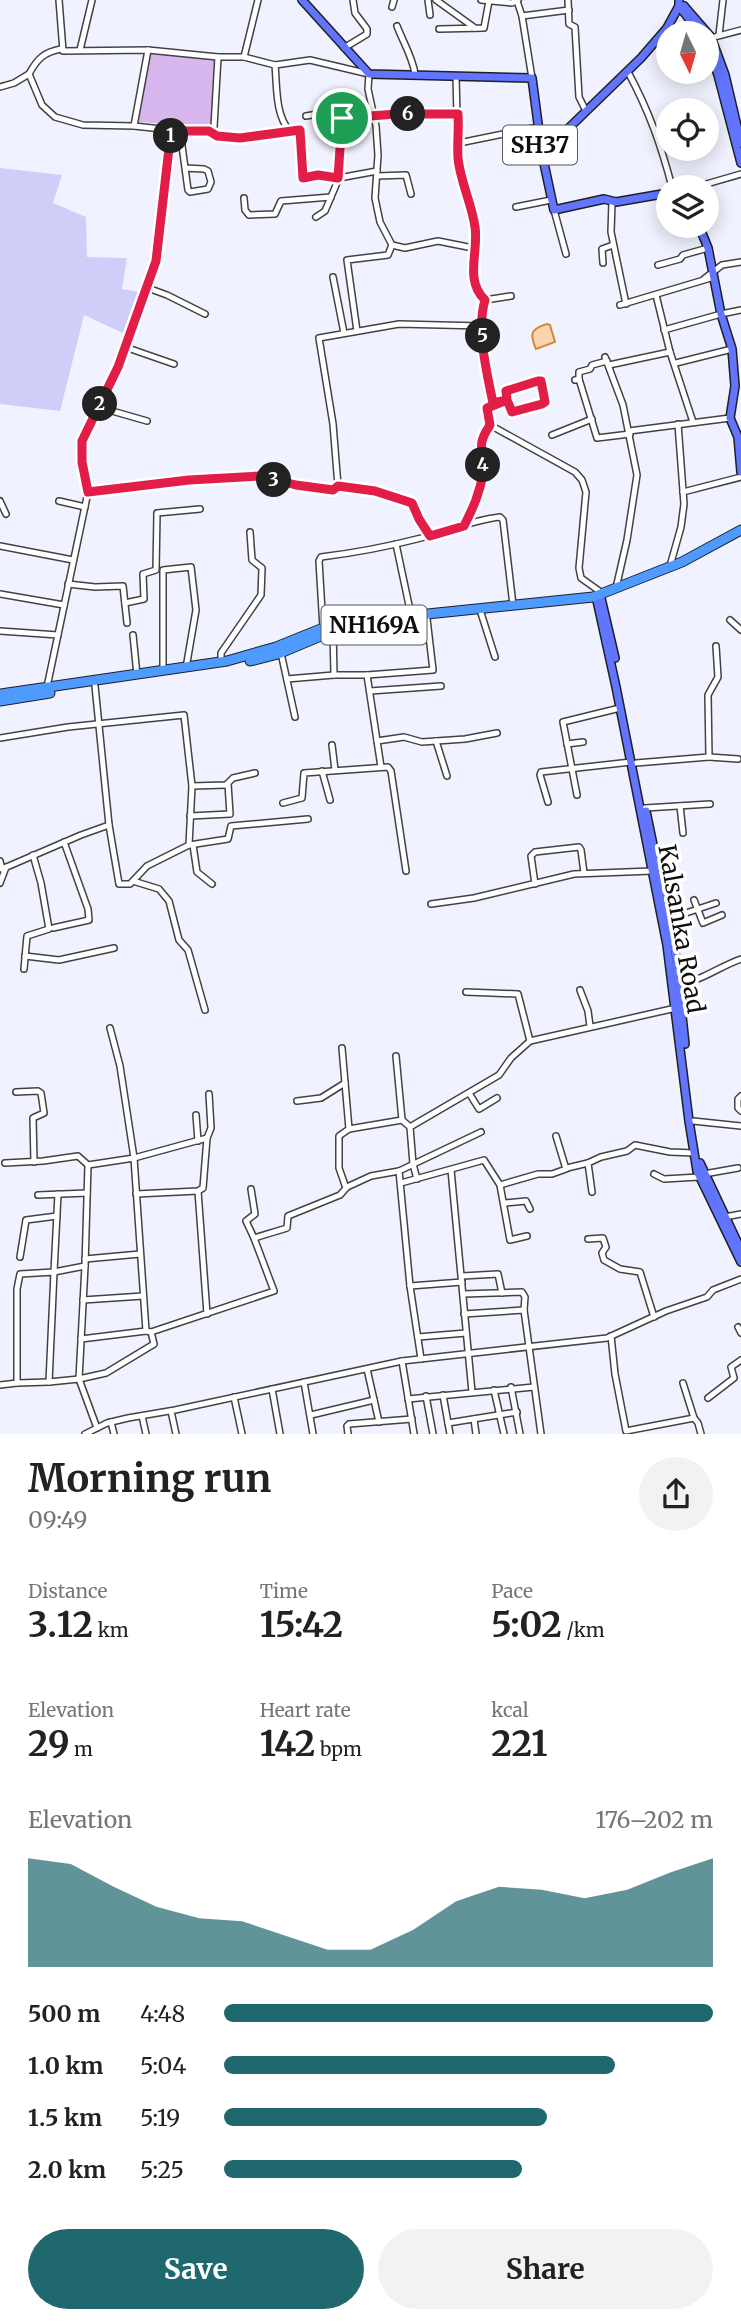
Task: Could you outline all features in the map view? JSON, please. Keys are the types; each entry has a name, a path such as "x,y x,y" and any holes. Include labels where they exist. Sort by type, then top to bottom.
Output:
{"highway":[{"name":"NH169A","path":"0,694 221,662 276,647 329,628 599,597 670,567 741,530"},
{"name":"NH169A","path":"0,701 224,667 281,653 329,628 481,614 599,597 678,569 741,537"}],"main road":[{"path":"302,0 369,74 532,78"},
{"path":"681,3 697,21"},
{"path":"681,3 692,21"},
{"path":"542,154 628,72 667,28 681,3"},
{"path":"719,59 740,138"},
{"name":"SH37","path":"532,78 537,127 554,210"},
{"path":"719,79 741,163"},
{"path":"554,210 604,199 612,202 656,194"},
{"path":"704,238 732,349 738,386 730,418 740,437 741,474"},
{"path":"599,597 668,919 679,984 693,1121 703,1178 741,1250"},
{"name":"Kalsanka Road","path":"599,597 620,708 634,763 667,945 694,1153 741,1262"}],"street":[{"path":"59,0 61,49"},
{"path":"80,50 92,0"},
{"path":"244,57 258,0"},
{"path":"344,48 367,34 367,29 355,13 353,0"},
{"path":"428,0 430,15"},
{"path":"436,0 475,29"},
{"path":"481,0 512,3 518,1 532,78"},
{"path":"568,0 569,24 575,27 579,97 586,111"},
{"path":"717,21 723,0"},
{"path":"439,29 475,29 485,26 489,1"},
{"path":"522,16 569,10"},
{"path":"397,26 408,57 413,60 415,74"},
{"path":"719,35 741,30"},
{"path":"0,88 29,74 35,62 43,55 61,49 148,50 244,57 275,65 310,60 369,74 368,89 376,126 375,198 380,222 392,245 388,255 347,260 357,331"},
{"path":"134,126 148,50"},
{"path":"209,131 214,127 218,57"},
{"path":"275,65 280,111 286,128 290,131"},
{"path":"628,72 656,129"},
{"path":"29,74 42,105 55,117 84,125 209,131 217,136 240,138 300,130 303,178 318,175 339,178 377,173 406,175 411,194"},
{"path":"456,75 458,159 475,226 476,244 472,272 479,294 485,300 510,296"},
{"path":"306,116 335,111 342,118 339,178 325,211 316,217"},
{"path":"342,118 458,114"},
{"path":"459,143 537,127"},
{"path":"47,687 88,492 82,462 82,441 118,367 156,261 171,131"},
{"path":"180,131 185,168 188,190 208,190 211,181 208,171 185,168"},
{"path":"719,180 741,174"},
{"path":"244,198 245,211 249,215 275,214 281,201 331,197"},
{"path":"516,207 551,200"},
{"path":"612,202 610,219 623,305 702,281 722,265 741,261"},
{"path":"554,210 566,254"},
{"path":"392,245 405,248 438,241 474,248"},
{"path":"603,263 602,249 613,245"},
{"path":"659,265 708,248"},
{"path":"333,277 344,333"},
{"path":"145,287 205,314"},
{"path":"656,295 670,352 676,363 693,422"},
{"path":"485,300 482,326 493,403"},
{"path":"664,330 741,310"},
{"path":"338,486 333,424 318,338 399,324 482,326"},
{"path":"125,347 174,364"},
{"path":"676,363 732,349"},
{"path":"670,352 607,361 579,372 577,380 593,419 597,438 730,418"},
{"path":"607,361 623,405 637,475 616,588"},
{"path":"541,381 545,396 545,402 542,404 512,412 507,400 506,391 541,381"},
{"path":"464,526 478,498 483,470 481,440 490,425 487,408 493,403 507,400"},
{"path":"98,407 148,421"},
{"path":"551,435 593,419"},
{"path":"670,567 681,527 683,492 678,424"},
{"path":"490,425 575,472 582,480 586,492 579,568 581,578 599,597"},
{"path":"683,492 741,474"},
{"path":"88,492 189,480 259,476 299,486 333,490 338,486 375,491 414,503 419,519 430,536"},
{"path":"0,501 6,514"},
{"path":"59,501 85,507"},
{"path":"163,671 157,513 200,509"},
{"path":"334,675 320,559 430,536 478,519 502,518 513,605"},
{"path":"221,662 220,653 262,592 262,568 252,559 250,532"},
{"path":"396,544 410,610"},
{"path":"0,546 73,560"},
{"path":"125,603 144,599 143,575 191,566 196,610 186,668"},
{"path":"68,584 123,586 127,623"},
{"path":"0,594 64,605"},
{"path":"481,614 495,657"},
{"path":"287,679 433,670 427,619"},
{"path":"730,620 741,630"},
{"path":"0,631 58,635"},
{"path":"133,635 137,675"},
{"path":"709,757 708,695 718,677 716,646"},
{"path":"281,653 295,717"},
{"path":"367,675 381,767"},
{"path":"95,686 117,882 127,884 147,866 191,845 228,839 231,826 308,819"},
{"path":"370,691 441,686"},
{"path":"577,795 563,722 620,708"},
{"path":"0,738 100,723 184,715 192,786 191,845 197,872 212,884"},
{"path":"377,741 404,737 422,742 465,739 497,733"},
{"path":"436,741 447,776"},
{"path":"567,744 583,741"},
{"path":"332,745 335,770"},
{"path":"548,802 540,773 709,757 738,759"},
{"path":"283,803 302,798 303,774 388,767 391,771 407,871"},
{"path":"322,771 330,800"},
{"path":"190,816 230,814 228,784 233,778 255,773"},
{"path":"192,786 228,784"},
{"path":"645,808 710,803"},
{"path":"680,806 683,833"},
{"path":"0,861 2,869 109,825"},
{"path":"53,928 89,920 88,909 64,842"},
{"path":"535,884 531,856 535,852 579,847 584,873"},
{"path":"24,969 28,934 49,929 33,855"},
{"path":"0,883 6,867"},
{"path":"431,904 474,898 584,873 652,871"},
{"path":"133,881 159,889 169,901 179,940 188,950 205,1010"},
{"path":"694,900 703,923 722,915"},
{"path":"668,919 716,903"},
{"path":"25,956 59,960 114,948"},
{"path":"679,984 700,979 741,959"},
{"path":"580,990 590,1026"},
{"path":"466,992 518,994 530,1041"},
{"path":"410,1127 499,1075 511,1058 530,1041 676,1008"},
{"path":"0,1385 79,1379 106,1373 154,1344 148,1332 143,1296 134,1158 120,1066 110,1028"},
{"path":"342,1048 349,1129"},
{"path":"396,1056 402,1120 410,1127 417,1179"},
{"path":"297,1101 321,1098 345,1083"},
{"path":"16,1092 41,1093 44,1113 33,1118 34,1162"},
{"path":"469,1093 479,1109 497,1098"},
{"path":"136,1194 198,1191 203,1188 207,1138 211,1129 209,1094"},
{"path":"741,1096 738,1108 741,1111"},
{"path":"196,1115 198,1140"},
{"path":"346,1188 339,1168 339,1136 349,1129 402,1120"},
{"path":"693,1121 741,1126"},
{"path":"254,1238 287,1228 288,1216 340,1195 346,1188 373,1175 399,1171 481,1132"},
{"path":"556,1136 567,1168"},
{"path":"88,1165 134,1158 207,1138"},
{"path":"500,1185 538,1174 552,1174 635,1146 694,1153"},
{"path":"5,1163 78,1156 88,1165 79,1379 97,1428"},
{"path":"401,1183 484,1160 500,1185 510,1240 527,1236"},
{"path":"588,1163 592,1192"},
{"path":"654,1174 664,1179 703,1178 738,1168"},
{"path":"451,1170 472,1392"},
{"path":"399,1171 410,1286 421,1359"},
{"path":"80,1339 148,1332 274,1291 246,1221 255,1214 251,1189"},
{"path":"198,1191 207,1314"},
{"path":"38,1195 88,1193"},
{"path":"49,1382 58,1194"},
{"path":"505,1203 528,1201 530,1209"},
{"path":"725,1217 741,1214"},
{"path":"20,1257 26,1220 57,1216"},
{"path":"588,1238 603,1238 606,1245 602,1253 604,1259 620,1269 640,1272 654,1317"},
{"path":"17,1383 17,1289 20,1274 54,1272 85,1263 140,1254"},
{"path":"410,1286 498,1273 502,1293"},
{"path":"85,1434 111,1422 402,1361 611,1336 707,1297 713,1290 741,1279"},
{"path":"463,1294 522,1292 525,1297 528,1348 541,1434"},
{"path":"83,1300 143,1296"},
{"path":"464,1314 524,1310"},
{"path":"418,1337 466,1332"},
{"path":"611,1336 626,1432 694,1418"},
{"path":"708,1398 734,1378 731,1367 741,1360"},
{"path":"402,1361 414,1434"},
{"path":"367,1369 379,1422"},
{"path":"304,1382 313,1434"},
{"path":"683,1383 701,1434"},
{"path":"408,1399 511,1387 534,1387"},
{"path":"511,1387 520,1434"},
{"path":"272,1389 280,1434"},
{"path":"494,1390 504,1434"},
{"path":"443,1395 450,1434"},
{"path":"426,1396 433,1434"},
{"path":"234,1397 242,1434"},
{"path":"310,1415 374,1400"},
{"path":"171,1411 176,1434"},
{"path":"447,1423 517,1412"},
{"path":"142,1416 146,1434"},
{"path":"348,1434 347,1424 412,1419"},
{"path":"474,1419 475,1434"},
{"path":"111,1422 114,1434"}],"shaded area":[{"path":"153,49 211,57 215,61 211,126 137,120 149,53"},
{"path":"0,168 62,175 53,203 86,217 87,257 127,258 122,289 139,292 125,334 84,315 60,411 0,404"},
{"path":"550,325 555,342 536,349 533,332"}],"route":[{"path":"342,118 338,178 318,175 303,178 300,130 240,138 217,136 209,131 171,131 156,261 118,367 82,441 82,462 88,492 189,480 262,477 299,486 333,490 338,486 375,491 412,503 430,536 464,526 478,498 483,470 481,440 490,425 487,408 507,400 512,412 542,404 545,402 544,389 541,381 538,381 506,391 507,400 493,403 482,321 485,300 479,294 472,272 476,244 474,216 458,159 458,114 397,114 342,118"}]}
